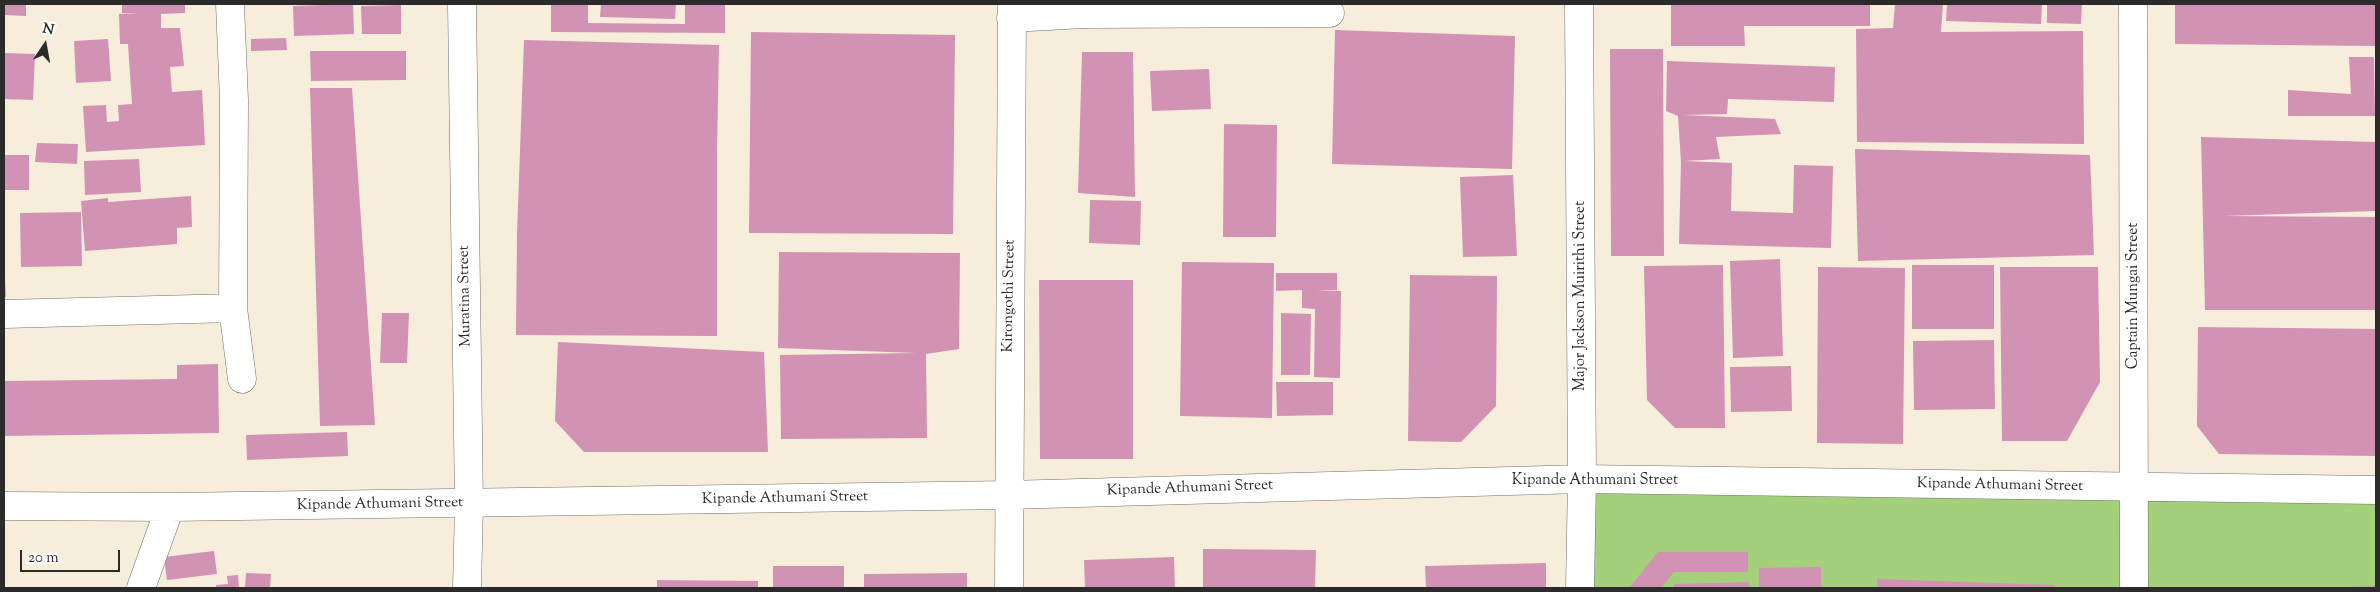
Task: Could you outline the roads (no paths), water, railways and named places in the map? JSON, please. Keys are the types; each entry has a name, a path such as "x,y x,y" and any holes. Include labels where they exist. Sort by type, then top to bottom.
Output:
{"street":[{"path":"230,4 234,100 233,308 242,379"},
{"name":"Muratina Street","path":"462,4 469,504 466,588"},
{"name":"Major Jackson Muirithi Street","path":"1579,4 1582,479 1580,588"},
{"name":"Captain Mungai Street","path":"2132,4 2134,588"},
{"path":"1011,11 1084,14 1330,13"},
{"name":"Kirongothi Street","path":"1009,588 1011,11"},
{"path":"4,314 233,308"},
{"name":"Kipande Athumani Street","path":"4,506 170,507 1008,496 1265,486 1582,479 2376,490"},
{"path":"141,588 170,507"}]}
